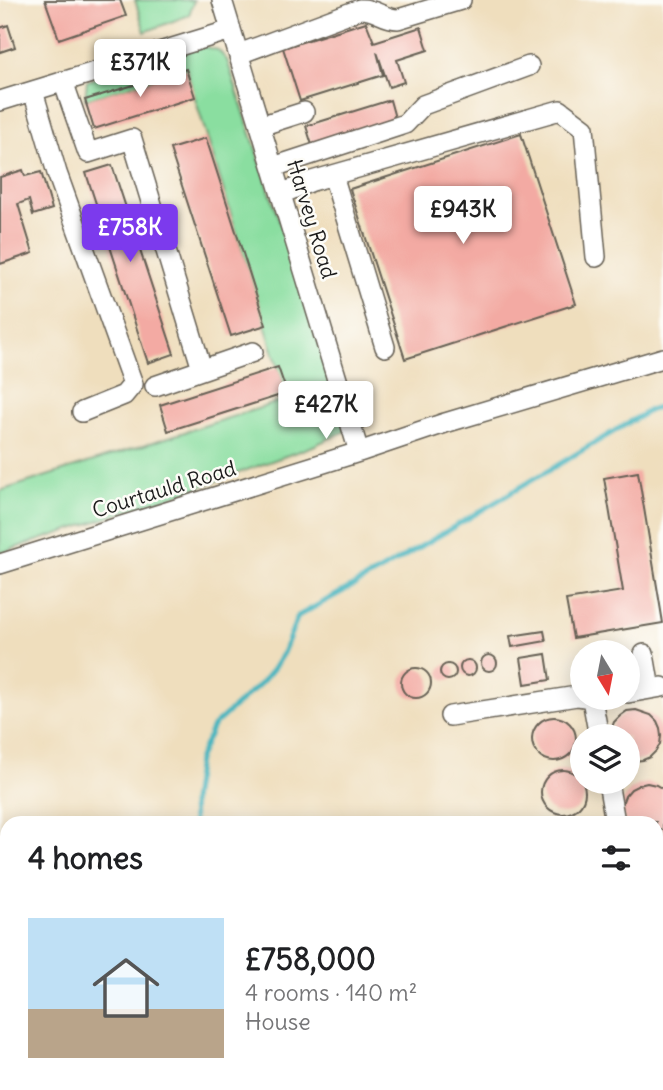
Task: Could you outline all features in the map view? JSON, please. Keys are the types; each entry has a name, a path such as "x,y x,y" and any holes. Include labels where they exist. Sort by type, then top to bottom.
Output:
{"street":[{"name":"Harvey Road","path":"222,0 359,452"},
{"path":"239,54 360,9 368,9 389,19 398,19 461,0"},
{"path":"0,101 231,30"},
{"path":"273,167 405,124 423,105 530,66"},
{"path":"63,81 88,153 132,139 202,369"},
{"path":"33,91 57,173 133,384 124,395 82,412"},
{"path":"281,194 312,181 560,110 584,128 596,257"},
{"path":"260,126 304,112"},
{"path":"333,175 385,347"},
{"path":"155,386 253,352"},
{"name":"Courtauld Road","path":"0,564 445,423 663,358"},
{"path":"644,654 657,688"},
{"path":"450,716 570,697"},
{"path":"610,794 614,816"}],"green space":[{"path":"135,0 194,0 189,15 145,32"},
{"path":"201,46 218,50 227,60 347,430 313,446 200,487 0,553 0,491 288,399 186,69 85,100 87,81"}],"building":[{"path":"45,0 120,0 126,16 59,39"},
{"path":"366,22 374,42 421,27 428,50 397,60 404,82 389,87 377,52 383,75 300,101 283,48"},
{"path":"8,25 15,47 0,52 0,28"},
{"path":"186,69 195,97 94,129 85,100"},
{"path":"390,100 395,118 312,145 306,126"},
{"path":"521,134 576,304 405,359 350,189"},
{"path":"206,138 266,325 231,336 170,149"},
{"path":"112,165 174,354 148,363 86,173"},
{"path":"23,170 25,176 41,172 52,209 33,215 29,200 18,204 33,253 0,264 0,177"},
{"path":"278,367 287,393 168,431 160,405"},
{"path":"638,472 663,623 573,638 566,600 623,591 604,478"},
{"path":"544,631 546,641 512,647 510,636"},
{"path":"546,654 550,680 525,684 521,658"},
{"path":"489,655 497,663 489,671 481,663"},
{"path":"468,660 476,668 468,676 460,668"},
{"path":"448,664 456,672 448,680 440,672"},
{"path":"416,668 422,669 430,677 430,689 422,697 416,698 410,697 402,689 401,683 402,677 410,669"},
{"path":"636,710 651,715 660,728 660,744 650,757 643,760 640,760 640,724 613,724 627,711"},
{"path":"554,717 570,723 570,755 554,761 538,755 532,739 538,723"},
{"path":"563,770 570,771 570,794 585,794 579,808 563,814 547,808 541,792 547,776"},
{"path":"640,785 656,785 663,789 663,816 623,816 622,804 625,796 640,794"}],"waterway":[{"path":"193,816 192,801 198,760 213,726 273,669 283,653 298,616 378,572 650,410 663,407"}]}
